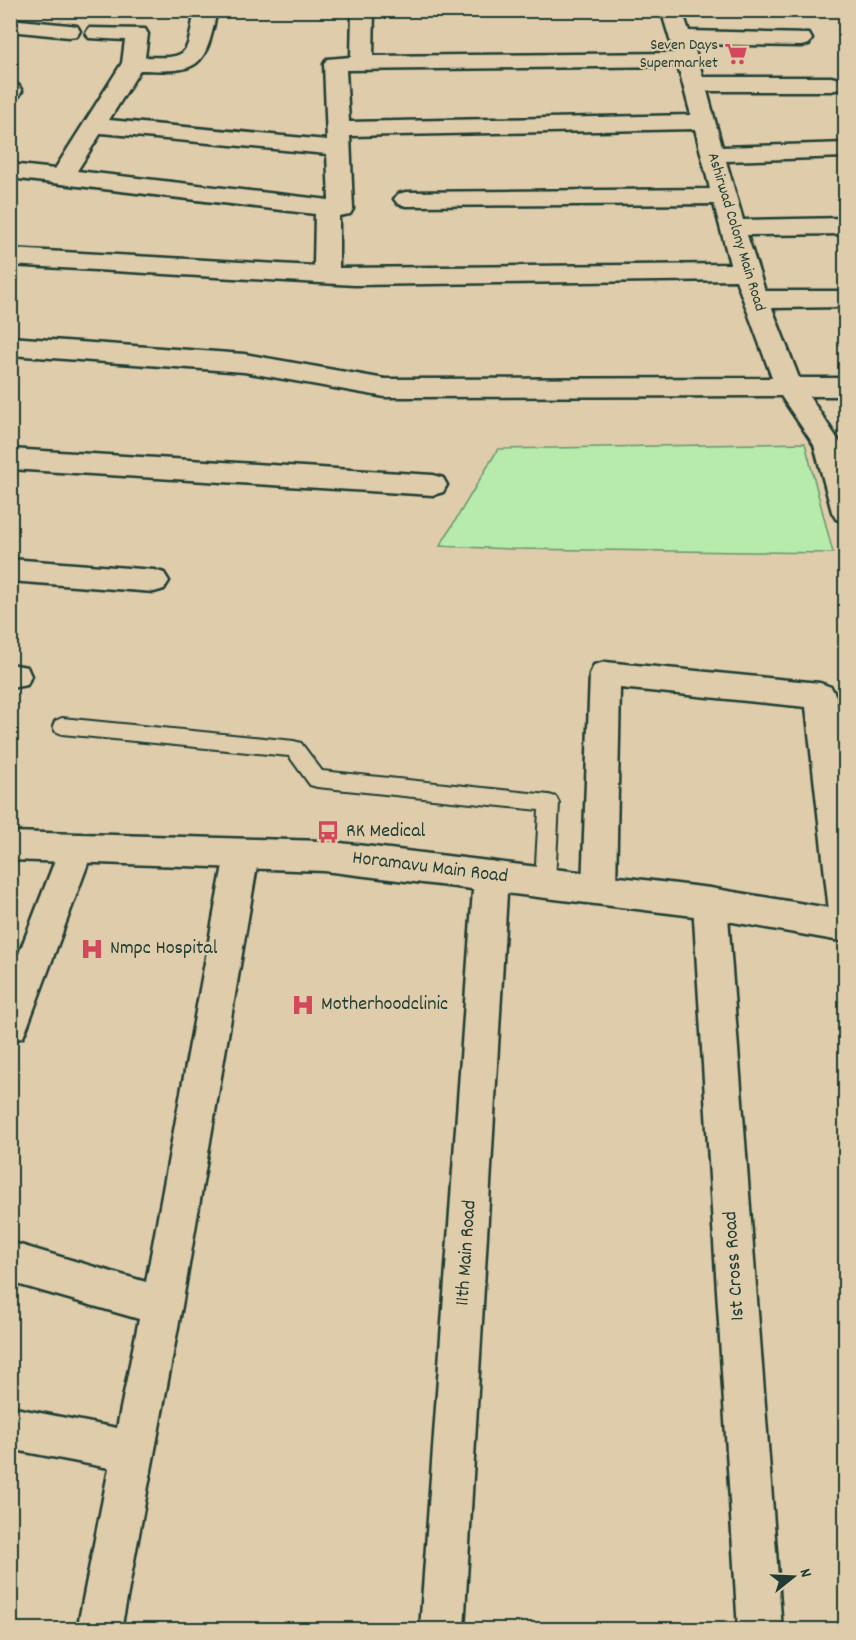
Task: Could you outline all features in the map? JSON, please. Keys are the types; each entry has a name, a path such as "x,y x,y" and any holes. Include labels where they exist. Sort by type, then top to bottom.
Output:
{"street":[{"path":"133,63 190,62 198,53 206,10"},
{"path":"362,63 363,10"},
{"name":"Ashirwad Colony Main Road","path":"671,10 705,122 745,272 789,387 827,444 846,512"},
{"path":"10,25 69,31"},
{"path":"62,177 133,63 137,34 97,33"},
{"path":"10,171 341,209 335,64 684,48 801,39"},
{"path":"694,84 831,84"},
{"path":"94,126 338,138 705,122"},
{"path":"713,154 846,150"},
{"path":"406,199 724,196"},
{"path":"326,275 327,207"},
{"path":"733,228 846,226"},
{"path":"10,257 326,275 745,272"},
{"path":"755,300 846,299"},
{"path":"10,346 244,363 386,388 846,387"},
{"path":"10,459 433,485"},
{"path":"10,570 154,581"},
{"path":"600,888 604,674 820,696 846,911"},
{"name":"Horamavu Main Road","path":"10,846 76,850 324,856 600,888 710,903 846,927"},
{"path":"10,1025 76,850"},
{"path":"99,1629 162,1306 242,854"},
{"name":"11th Main Road","path":"442,1629 491,876"},
{"name":"1st Cross Road","path":"710,903 760,1629"},
{"path":"10,1262 162,1306"},
{"path":"10,1428 133,1452"}],"lane":[{"path":"62,726 294,749 318,779 549,802 544,881"}],"green space":[{"path":"805,443 833,553 440,546 498,449"}],"place":[{"name":"Seven Days Supermarket","path":"736,54"},
{"name":"RK Medical","path":"328,832"},
{"name":"Nmpc Hospital","path":"92,949"},
{"name":"Motherhoodclinic","path":"303,1005"}]}
